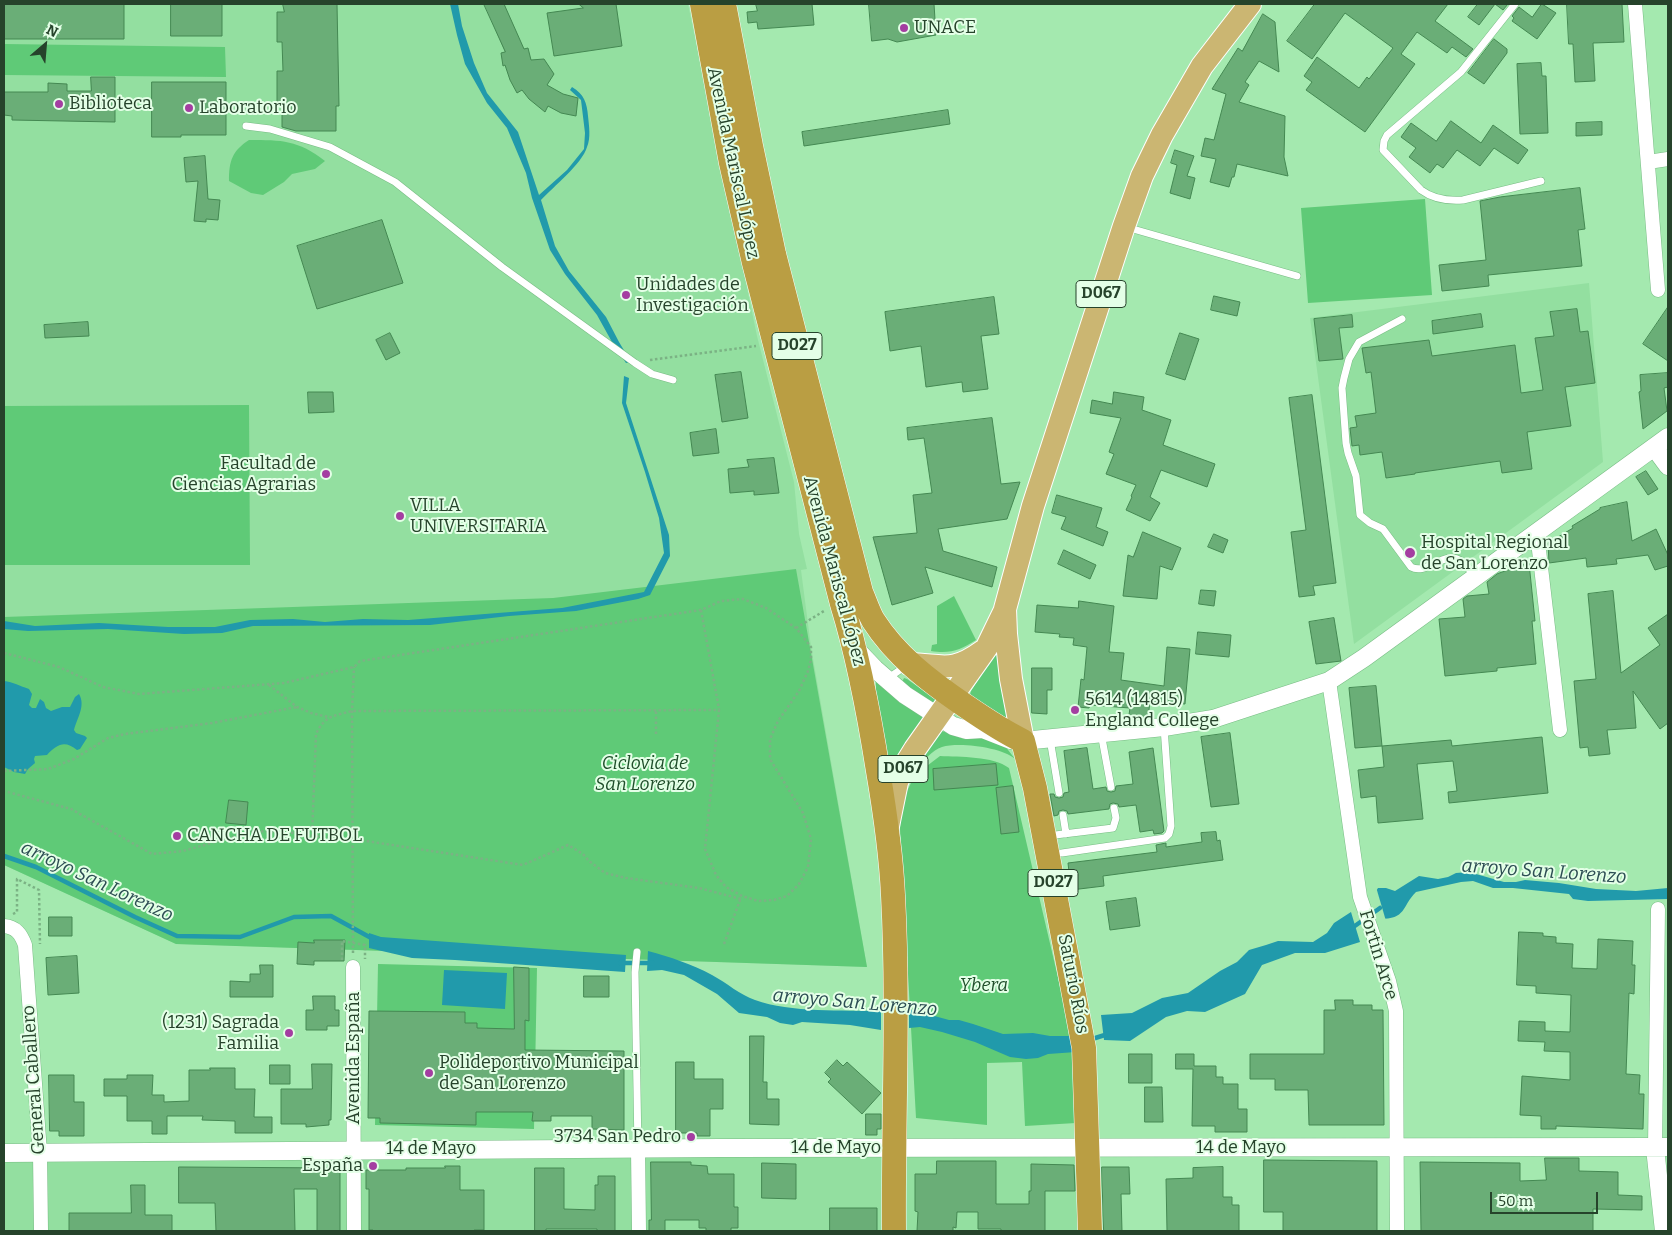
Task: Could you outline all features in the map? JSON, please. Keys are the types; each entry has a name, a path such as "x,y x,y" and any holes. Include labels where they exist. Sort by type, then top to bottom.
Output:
{"highway":[{"name":"Avenida Mariscal López","path":"702,4 731,163 754,264 855,648 871,725 888,830 893,893 895,998 893,1148"},
{"name":"Avenida Mariscal López","path":"724,4 774,254 861,592 872,618 884,636 909,664 952,697"},
{"name":"D027","path":"952,697 994,726 1022,741"},
{"name":"Saturio Ríos","path":"1022,741 1035,788 1055,835 1086,1071 1090,1231"},
{"name":"D027","path":"893,1148 894,1231"}],"main road":[{"name":"D067","path":"888,830 896,788 902,770 987,648 1005,609 1033,506 1142,176 1162,135 1202,66 1250,4"},
{"name":"D067","path":"1005,609 1011,679 1022,741"},
{"path":"909,664 950,667 968,662 987,648"}],"street":[{"path":"1635,4 1658,290"},
{"path":"1648,162 1668,159"},
{"path":"855,648 905,695 938,717 962,729 983,729 1011,740 1022,741 1101,734 1213,719 1330,681 1661,442 1668,466"},
{"path":"1537,533 1560,730"},
{"name":"Fortin Arce","path":"1330,681 1360,896 1389,981 1396,1011 1397,1231"},
{"path":"1658,909 1664,1231"},
{"name":"General Caballero","path":"10,924 22,937 25,945 40,1153 41,1231"},
{"name":"Avenida España","path":"353,962 354,1149"},
{"name":"14 de Mayo","path":"4,1153 354,1149 1661,1148"},
{"path":"354,1149 354,1231"},
{"path":"638,1149 639,1231"}],"lane":[{"path":"1516,4 1461,72 1387,134 1383,150 1421,190 1428,195 1451,200 1463,200 1541,181"},
{"path":"246,126 270,129 330,147 395,182 502,267 635,362 652,374 673,380"},
{"path":"1124,226 1153,236 1297,276"},
{"path":"1402,319 1359,342 1349,359 1344,378 1342,388 1346,443 1356,476 1360,515 1370,523 1383,529 1411,567 1420,569 1442,560 1455,558 1460,560 1475,577"},
{"path":"887,680 909,664"},
{"path":"1062,853 1165,838 1169,834 1171,826 1164,727"},
{"path":"1101,734 1111,786"},
{"path":"1050,738 1059,793"},
{"path":"1063,815 1055,835 1113,828 1116,818 1114,808"},
{"path":"637,952 635,972 638,1149"}],"path":[{"path":"635,362 759,346"},
{"path":"4,791 71,809 152,854 183,851 255,831 353,839 524,865 568,845 583,854 605,873 626,878 699,888 758,901 774,900 787,896 799,884 808,867 811,839 803,813 770,759 770,739 778,721 799,691 811,660 811,647 796,628 766,608 743,599 721,601 701,610 360,660 354,668 352,710 353,839 353,962"},
{"path":"796,628 820,613 842,604"},
{"path":"701,610 719,710 705,849 716,875 726,887 741,898"},
{"path":"4,653 59,667 104,687 139,694 268,685 354,668"},
{"path":"268,685 297,707 328,717"},
{"path":"4,771 48,769 74,759 108,738 125,734 212,724 297,707"},
{"path":"312,836 316,734 321,723 328,717 352,710 719,710"},
{"path":"656,710 656,734"},
{"path":"10,924 14,914 17,912 17,878 39,890 40,948"},
{"path":"724,944 741,898"},
{"path":"342,941 365,944 353,962 342,941"}],"shaded area":[{"name":"VILLA UNIVERSITARIA","path":"4,4 688,4 757,336 794,482 799,534 807,569 801,570 811,647 867,967 176,944 4,865"},
{"name":"Hospital Regional de San Lorenzo","path":"1589,283 1603,462 1354,644 1310,318"},
{"path":"4,1147 1090,1147 1091,1231 4,1231"}],"green space":[{"path":"4,44 225,47 226,77 4,75"},
{"path":"249,140 271,140 298,145 325,161 315,169 292,174 284,182 263,195 251,193 229,181 233,157 239,148"},
{"path":"1425,199 1432,295 1308,303 1301,208"},
{"path":"249,405 250,565 4,565 4,406"},
{"name":"Ciclovia de San Lorenzo","path":"796,569 867,967 176,944 4,865 4,617 553,598"},
{"path":"954,596 976,640 955,650 944,652 931,651 932,645 937,644 937,606"},
{"path":"997,649 1007,716 1004,718 970,695"},
{"path":"904,678 924,691 938,697 934,706 902,682"},
{"path":"876,681 925,716 895,761 888,758 876,694"},
{"path":"942,731 964,739 984,736 1005,746 1015,759 1000,751 959,745 942,747 916,766"},
{"name":"Ybera","path":"940,756 985,759 1009,768 1070,1029 1075,1063 1076,1123 1025,1126 1022,1062 987,1063 987,1125 916,1118 900,829 902,801 915,775"},
{"path":"378,964 537,968 534,1129 375,1125"}],"water":[{"path":"450,4 458,4 462,26 474,63 487,93 518,132 539,195 567,170 584,149 585,133 581,100 570,90 572,87 584,99 587,107 589,128 587,147 573,168 541,200 555,246 569,271 606,317 631,362 626,363 597,315 565,274 550,250 532,198 526,173 507,128 487,103 465,64"},
{"path":"624,376 629,378 626,403 669,535 670,556 650,595 576,611 430,625 253,626 222,633 184,634 108,629 28,631 4,629 4,621 35,626 99,623 168,627 215,627 250,620 293,619 325,622 363,619 408,620 562,608 644,592 664,553 659,518 622,403"},
{"path":"4,681 29,689 32,694 29,705 32,708 36,708 40,699 44,702 46,708 51,711 62,707 70,707 75,697 79,694 82,703 74,730 76,733 87,738 80,749 77,750 65,744 54,748 47,755 35,756 35,763 25,774 14,772 4,767"},
{"path":"1469,872 1504,882 1525,880 1596,889 1636,891 1668,888 1668,899 1588,901 1573,899 1569,894 1513,888 1493,888 1473,881 1416,892 1399,914 1394,917 1379,919 1371,899 1378,888 1395,891 1419,876 1438,879 1456,873"},
{"path":"1351,912 1360,942 1325,953 1295,953 1262,965 1245,994 1205,1012 1187,1011 1166,1017 1130,1041 1104,1040 1101,1015 1132,1013 1162,998 1188,993 1237,962 1249,950 1278,941 1313,942 1327,933 1334,923"},
{"path":"369,933 381,937 626,955 625,972 412,958 369,948"},
{"path":"648,951 697,967 744,995 769,1004 817,1010 881,1011 881,1030 850,1025 802,1022 793,1025 780,1023 767,1017 739,1013 717,994 684,975 662,970 647,971"},
{"path":"444,970 507,973 505,1009 442,1005"},
{"path":"909,1009 949,1020 959,1020 1003,1034 1033,1033 1050,1036 1074,1036 1076,1052 1048,1054 1038,1058 1026,1059 1010,1057 975,1042 942,1032 920,1027 909,1028"}],"pier":[{"path":"1376,887 1386,921 1377,920 1369,899"}],"building":[{"path":"4,4 124,4 124,39 4,39"},
{"path":"171,4 222,4 222,36 171,36"},
{"path":"283,4 337,4 339,106 336,106 336,131 296,131 282,127 282,106 277,106 277,71 283,71 282,42 277,42 277,12 284,12"},
{"path":"484,4 504,4 524,49 528,48 531,60 544,59 554,74 547,85 563,94 578,98 576,116 561,113 548,106 545,112 529,99 522,90 517,93 505,65 503,66 501,53 505,52"},
{"path":"579,4 616,4 622,46 554,56 547,13 583,8"},
{"path":"756,4 812,4 814,25 758,29 757,22 748,23 747,12 757,11"},
{"name":"UNACE","path":"869,4 934,4 936,35 897,42 888,39 872,41"},
{"path":"1315,4 1448,4 1435,21 1473,49 1466,57 1452,47 1447,53 1417,32 1401,54 1415,64 1365,132 1306,90 1312,82 1304,76 1317,57 1359,88 1367,77 1369,79 1393,48 1345,13 1312,59 1287,41"},
{"path":"1478,4 1495,4 1479,25 1468,17"},
{"path":"1495,4 1508,4 1503,10"},
{"path":"1542,4 1556,13 1537,39 1512,21 1514,18 1512,16 1519,7 1532,17"},
{"path":"1567,4 1622,4 1624,42 1593,43 1595,81 1575,82 1573,44 1569,44"},
{"path":"1263,14 1275,22 1279,72 1259,61 1245,82 1249,85 1239,102 1285,116 1284,157 1288,176 1237,164 1229,187 1210,182 1216,159 1201,156 1205,138 1214,140 1226,94 1212,89 1238,48 1242,51"},
{"path":"1494,39 1507,49 1507,53 1484,84 1468,73"},
{"path":"1541,63 1542,76 1546,76 1548,133 1520,134 1517,64"},
{"name":"Biblioteca","path":"91,77 115,77 115,122 12,120 12,116 4,115 4,92 48,92 48,83 67,84 67,91 91,91"},
{"name":"Laboratorio","path":"152,82 226,82 226,135 152,137"},
{"path":"948,110 950,124 804,146 802,132"},
{"path":"1451,121 1481,143 1493,125 1528,150 1518,164 1494,148 1480,166 1457,150 1443,168 1437,164 1430,173 1409,157 1416,148 1401,137 1411,123 1436,141"},
{"path":"1602,122 1602,135 1576,136 1576,123"},
{"path":"1175,150 1194,156 1187,176 1195,178 1190,199 1170,193 1177,165 1171,163"},
{"path":"205,156 208,199 220,200 218,220 206,219 206,222 194,221 198,181 186,182 184,158"},
{"path":"1580,188 1585,229 1578,230 1582,266 1488,275 1489,286 1442,291 1439,265 1486,260 1480,201"},
{"path":"382,220 403,283 317,309 297,246"},
{"path":"1214,296 1240,302 1237,316 1211,310"},
{"path":"994,297 999,334 981,336 988,389 963,392 962,382 926,387 921,346 890,351 885,312"},
{"path":"1668,307 1668,361 1643,344"},
{"path":"1577,309 1580,332 1588,331 1595,383 1565,387 1571,426 1527,432 1532,469 1502,473 1500,461 1386,478 1382,452 1360,455 1359,445 1352,446 1350,428 1357,427 1355,416 1376,413 1371,372 1366,373 1362,348 1429,340 1432,356 1515,345 1521,393 1543,390 1535,338 1554,336 1550,312"},
{"path":"1481,314 1483,327 1433,334 1432,321"},
{"path":"1352,315 1353,327 1339,328 1343,359 1319,361 1314,319"},
{"path":"88,322 89,336 45,338 44,325"},
{"path":"390,333 400,353 386,360 376,340"},
{"path":"1180,333 1199,339 1185,380 1166,374"},
{"path":"741,372 748,418 722,422 715,375"},
{"path":"1668,373 1668,387 1664,388 1667,411 1643,429 1639,392 1641,391 1640,375"},
{"path":"308,392 333,392 334,412 309,413"},
{"path":"1114,392 1144,397 1142,410 1171,420 1163,445 1215,464 1207,487 1161,470 1150,497 1160,503 1150,521 1126,510 1136,485 1106,474 1114,454 1109,452 1121,418 1090,413 1092,400 1112,404"},
{"path":"1312,395 1336,583 1313,586 1315,595 1299,597 1291,532 1306,530 1289,398"},
{"path":"992,418 1001,484 1020,482 1007,519 938,529 943,551 997,567 992,587 925,567 933,593 892,605 873,537 917,533 913,495 932,493 924,438 908,440 907,428"},
{"path":"716,429 719,453 693,456 690,433"},
{"path":"774,458 779,493 754,495 754,491 730,493 728,469 749,467 747,460"},
{"path":"1646,471 1658,489 1648,495 1636,477"},
{"path":"1057,495 1102,508 1096,527 1108,532 1103,546 1061,529 1066,517 1052,513"},
{"path":"1627,502 1632,541 1656,529 1668,555 1668,566 1655,570 1648,555 1616,559 1617,564 1587,567 1586,558 1549,563 1548,543 1573,528 1572,526 1600,508"},
{"path":"1143,532 1181,548 1172,570 1160,566 1157,599 1123,596 1128,555 1133,557"},
{"path":"1214,534 1228,540 1223,553 1208,547"},
{"path":"1064,550 1096,565 1090,579 1058,564"},
{"path":"1529,563 1535,621 1532,621 1536,664 1497,668 1497,671 1445,676 1439,619 1465,617 1463,599 1467,596 1489,594 1487,582 1497,574"},
{"path":"1201,590 1216,591 1214,606 1199,604"},
{"path":"1613,591 1621,673 1660,645 1648,628 1668,614 1668,723 1660,729 1633,691 1636,728 1607,730 1610,754 1589,756 1588,747 1580,748 1574,681 1596,679 1588,594"},
{"path":"1079,601 1114,606 1109,652 1124,653 1121,680 1164,686 1167,647 1190,649 1185,704 1150,701 1148,718 1129,715 1130,708 1090,705 1089,708 1078,707 1081,679 1084,680 1087,647 1073,645 1074,638 1059,637 1060,634 1035,632 1037,605 1078,608"},
{"path":"1334,618 1341,661 1316,664 1309,622"},
{"path":"1198,632 1231,635 1229,657 1196,654"},
{"path":"1032,668 1052,668 1052,690 1047,690 1047,714 1032,713"},
{"path":"1376,686 1382,746 1355,748 1349,688"},
{"path":"1230,733 1239,804 1211,807 1201,737"},
{"path":"1542,737 1548,793 1449,803 1448,792 1457,791 1453,761 1417,764 1423,819 1378,823 1376,796 1361,798 1358,770 1384,767 1382,746 1451,740 1452,746"},
{"path":"1087,748 1093,789 1106,787 1107,791 1111,792 1115,791 1116,786 1133,784 1129,752 1153,748 1164,831 1162,833 1154,834 1153,830 1140,832 1136,805 1119,807 1118,804 1113,803 1110,804 1109,809 1068,814 1067,811 1063,810 1054,816 1050,794 1054,794 1055,797 1059,798 1063,797 1064,793 1069,792 1064,751"},
{"path":"996,764 998,785 934,790 933,769"},
{"path":"1013,786 1019,832 1001,834 996,788"},
{"path":"229,800 248,802 246,825 226,823"},
{"path":"1216,832 1217,841 1220,840 1223,860 1103,876 1104,886 1071,890 1068,863 1157,852 1156,845 1166,843 1166,847 1202,842 1201,833"},
{"path":"1136,898 1140,926 1110,930 1106,902"},
{"path":"49,917 72,917 72,936 49,936"},
{"path":"1519,932 1543,933 1543,936 1556,937 1556,943 1573,944 1572,968 1597,969 1598,939 1633,941 1632,965 1635,965 1634,994 1629,993 1626,1074 1640,1075 1639,1094 1644,1094 1643,1129 1556,1126 1556,1129 1541,1129 1541,1116 1520,1115 1522,1076 1570,1080 1570,1052 1544,1051 1545,1042 1518,1041 1519,1021 1545,1022 1545,1031 1570,1032 1571,995 1536,993 1536,986 1517,985"},
{"path":"314,940 345,940 344,961 314,961 314,965 297,964 298,942 314,943"},
{"path":"77,956 79,993 48,995 46,958"},
{"path":"260,965 273,965 273,997 230,997 230,981 250,982 250,974 260,974"},
{"path":"514,967 529,968 529,1021 525,1020 525,1050 624,1051 624,1130 592,1129 592,1116 551,1116 551,1121 532,1121 533,1112 476,1112 476,1125 380,1123 380,1118 368,1118 369,1011 465,1012 465,1023 477,1023 477,1028 514,1029"},
{"path":"584,976 609,976 609,997 584,997"},
{"path":"313,996 335,996 335,1010 339,1010 339,1026 327,1026 327,1030 306,1030 306,1010 313,1010"},
{"path":"1335,1000 1353,1000 1353,1005 1372,1005 1372,1010 1383,1010 1384,1125 1309,1125 1308,1090 1275,1090 1275,1079 1250,1079 1250,1054 1324,1054 1324,1010 1335,1010"},
{"path":"750,1036 764,1036 763,1082 767,1082 767,1099 779,1099 779,1125 750,1124"},
{"path":"1129,1054 1152,1054 1152,1083 1129,1083"},
{"path":"1176,1054 1194,1054 1194,1066 1216,1066 1216,1077 1223,1077 1223,1084 1238,1084 1238,1109 1247,1109 1247,1132 1215,1132 1215,1126 1192,1126 1193,1069 1176,1069"},
{"path":"837,1060 843,1066 847,1062 881,1093 862,1114 828,1082 831,1079 825,1073"},
{"path":"676,1062 694,1062 694,1079 723,1079 723,1109 710,1109 710,1136 697,1136 697,1133 676,1133"},
{"path":"312,1064 332,1064 331,1120 329,1120 329,1125 306,1127 306,1124 281,1124 281,1089 312,1089"},
{"path":"270,1065 290,1065 290,1084 270,1084"},
{"path":"210,1068 235,1068 235,1089 255,1089 254,1117 272,1117 272,1133 235,1133 235,1121 202,1120 203,1116 167,1116 167,1134 152,1134 152,1121 127,1121 127,1096 104,1096 104,1079 127,1079 127,1075 153,1075 152,1095 164,1095 164,1102 189,1101 189,1070 210,1070"},
{"path":"49,1075 74,1075 74,1102 84,1102 84,1136 59,1136 59,1131 50,1131"},
{"path":"1145,1087 1162,1087 1163,1122 1145,1122"},
{"path":"866,1114 881,1114 881,1129 877,1129 877,1135 866,1135"},
{"path":"1545,1158 1579,1158 1579,1171 1618,1172 1618,1195 1642,1196 1642,1210 1593,1209 1593,1231 1421,1231 1420,1162 1520,1163 1520,1181 1546,1180"},
{"path":"1264,1160 1377,1161 1377,1231 1283,1231 1283,1212 1264,1212"},
{"path":"937,1161 996,1161 996,1204 1029,1204 1031,1164 1074,1165 1075,1191 1045,1191 1045,1231 978,1229 978,1212 957,1212 956,1228 953,1227 953,1231 917,1231 918,1212 915,1211 915,1174 936,1174"},
{"path":"651,1162 691,1162 691,1165 707,1166 708,1174 734,1174 734,1207 738,1207 738,1228 731,1228 731,1231 706,1231 706,1228 699,1228 699,1220 665,1220 665,1231 649,1231 649,1220 651,1220"},
{"path":"762,1163 796,1164 796,1199 762,1198"},
{"path":"445,1166 460,1166 460,1190 484,1190 484,1230 369,1230 369,1189 366,1189 366,1170 406,1170 406,1168 445,1168"},
{"path":"179,1167 340,1168 340,1231 317,1231 317,1189 294,1189 295,1231 216,1231 215,1203 179,1203"},
{"path":"1102,1167 1129,1167 1130,1194 1121,1194 1122,1231 1104,1231"},
{"path":"1223,1167 1223,1197 1232,1197 1232,1205 1239,1205 1239,1231 1167,1231 1166,1179 1193,1178 1193,1168"},
{"path":"535,1168 564,1168 564,1209 595,1210 595,1185 598,1185 598,1176 615,1176 615,1231 546,1229 546,1231 535,1231"},
{"path":"131,1185 145,1185 145,1215 172,1215 172,1231 69,1231 69,1213 131,1213"},
{"path":"830,1208 877,1208 877,1231 830,1231"}],"waterway":[{"name":"arroyo San Lorenzo","path":"4,856 36,867 177,936 240,937 294,917 331,916 373,939"},
{"name":"arroyo San Lorenzo","path":"1352,928 1380,908"},
{"name":"arroyo San Lorenzo","path":"620,963 653,963"},
{"name":"arroyo San Lorenzo","path":"1089,1040 1108,1034"}],"place":[{"name":"UNACE","path":"904,28"},
{"name":"Biblioteca","path":"59,104"},
{"name":"Laboratorio","path":"189,108"},
{"name":"Unidades de Investigación","path":"626,295"},
{"name":"Facultad de Ciencias Agrarias","path":"326,474"},
{"name":"VILLA UNIVERSITARIA","path":"400,516"},
{"name":"Hospital Regional de San Lorenzo","path":"1410,553"},
{"name":"5614 (14815) England College","path":"1075,710"},
{"name":"CANCHA DE FUTBOL","path":"177,836"},
{"name":"(1231) Sagrada Familia","path":"289,1033"},
{"name":"Polideportivo Municipal de San Lorenzo","path":"429,1073"},
{"name":"3734 San Pedro","path":"691,1137"},
{"name":"España","path":"373,1166"}]}
